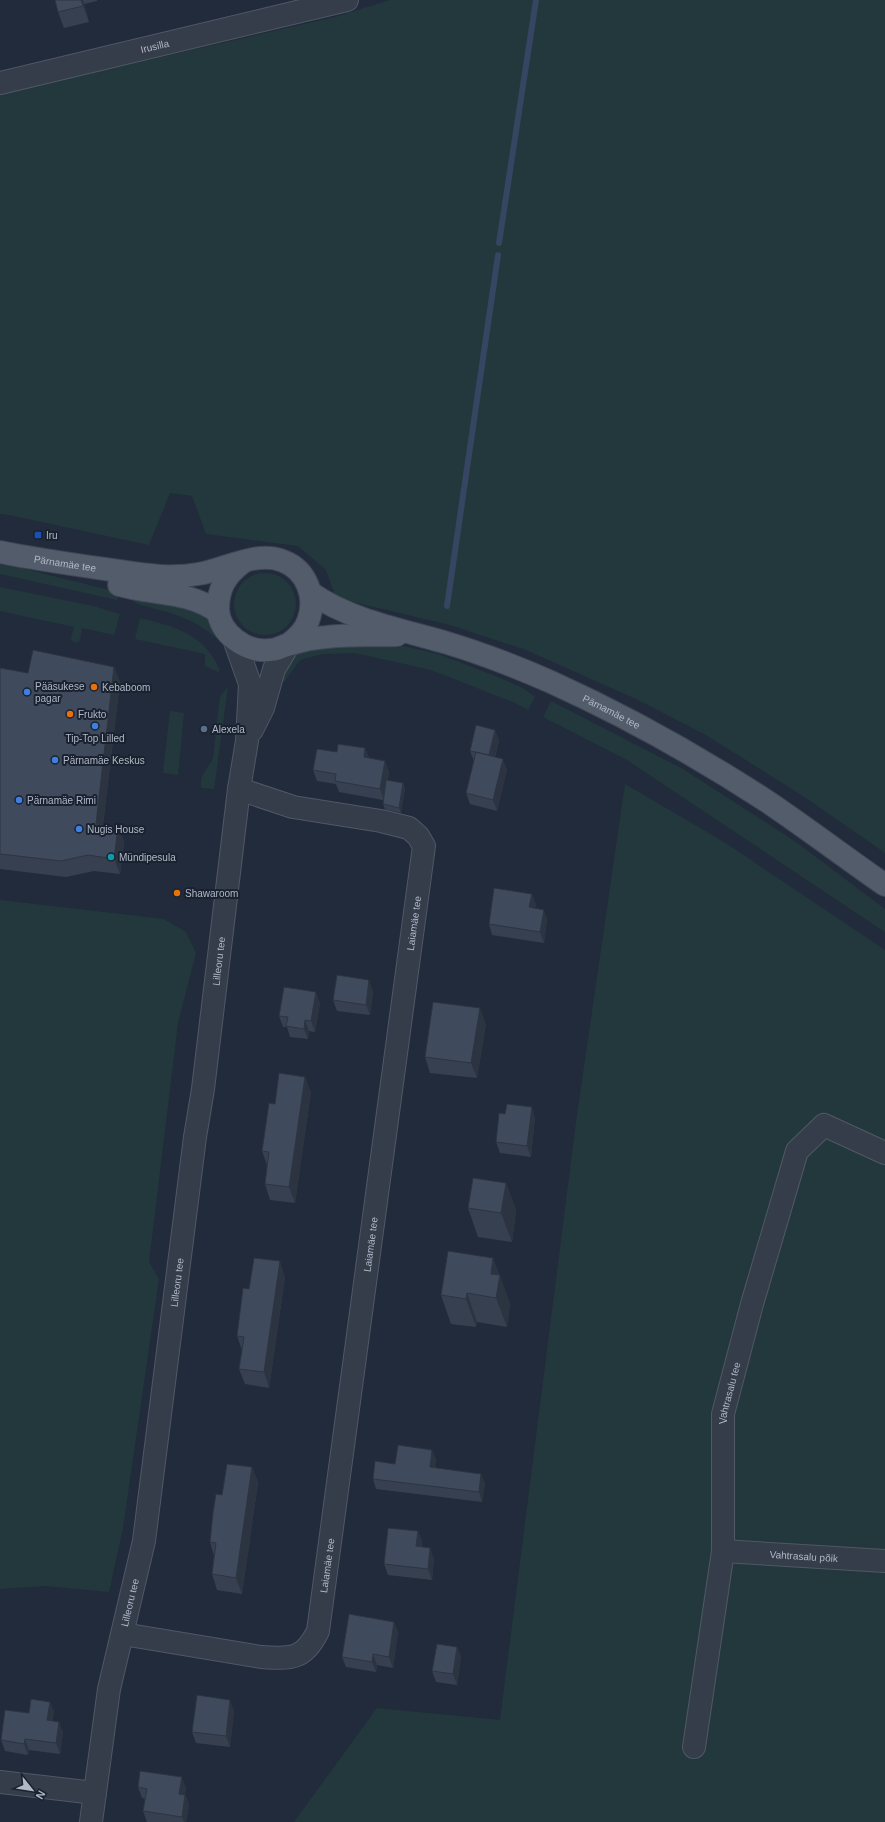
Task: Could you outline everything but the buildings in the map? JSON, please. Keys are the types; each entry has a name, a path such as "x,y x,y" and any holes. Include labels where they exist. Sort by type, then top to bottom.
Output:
{"main road":[{"name":"Pärnamäe tee","path":"0,552 36,559 131,573 177,577 200,574 242,563"},
{"path":"289,644 300,634 308,622 312,608 311,593 305,579 296,568 284,561 270,557 255,558 242,563 230,572 222,584 218,598 218,612 224,627 234,639 251,648 270,650 309,639 337,636 418,635"},
{"path":"36,559 76,573 128,587 190,597 206,604 218,612"},
{"name":"Pärnamäe tee","path":"311,593 327,604 351,615 473,651 498,660 551,682 618,714 768,802 885,885"}],"street":[{"name":"Irusilla","path":"0,83 310,4 347,0"},
{"name":"Lilleoru tee","path":"92,1822 109,1689 144,1541 194,1145 203,1089 239,789 247,740 250,684 234,639"},
{"name":"Lilleoru tee","path":"247,740 263,708 274,669 289,644"},
{"name":"Laiamäe tee","path":"123,1634 261,1657 282,1658 304,1653 312,1643 318,1631 424,846 418,836 409,828 381,821 293,807 239,789"},
{"name":"Vahtrasalu tee","path":"694,1747 723,1551 722,1414 752,1304 797,1151 824,1125 885,1153"},
{"name":"Vahtrasalu põik","path":"723,1551 885,1561"},
{"path":"0,1782 95,1793"}],"green space":[{"path":"390,0 885,0 885,853 809,800 706,735 636,699 526,650 450,625 336,598 326,570 298,546 206,534 192,496 170,493 149,545 0,514 0,94 335,17"},
{"path":"0,565 13,566 121,593 117,600 0,574"},
{"path":"259,573 271,573 287,582 294,592 296,604 294,616 287,626 271,635 259,635 248,630 239,621 234,610 234,598 239,587 248,578"},
{"path":"0,587 93,606 120,614 114,635 82,628 80,641 75,643 71,639 74,627 0,611"},
{"path":"135,597 174,603 192,609 208,620 220,638 217,639 200,626 181,617 140,605 134,602"},
{"path":"140,618 177,629 197,640 213,658 220,670 218,672 205,666 205,654 135,639"},
{"path":"328,645 399,645 438,654 523,688 535,697 528,710 515,703 431,670 355,653 322,654 300,660 285,681 281,683 286,663 296,654"},
{"path":"228,687 214,789 201,788 201,779 213,758 220,697"},
{"path":"551,701 683,769 796,842 885,909 885,932 627,760 543,717"},
{"path":"170,711 184,713 178,775 163,773"},
{"path":"625,784 724,842 885,950 885,1822 294,1822 377,1708 500,1720 576,1122"},
{"path":"0,900 164,919 186,932 196,953 178,1023 149,1262 159,1279 123,1528 109,1592 45,1586 0,1589"}],"waterway":[{"path":"499,243 536,0"},
{"path":"447,606 498,255"}],"place":[{"name":"Iru","path":"38,535"},
{"name":"Kebaboom","path":"94,687"},
{"name":"Pääsukese pagar","path":"27,692"},
{"name":"Frukto","path":"70,714"},
{"name":"Tip-Top Lilled","path":"95,726"},
{"name":"Alexela","path":"204,729"},
{"name":"Pärnamäe Keskus","path":"55,760"},
{"name":"Pärnamäe Rimi","path":"19,800"},
{"name":"Nugis House","path":"79,829"},
{"name":"Mündipesula","path":"111,857"},
{"name":"Shawaroom","path":"177,893"}]}
